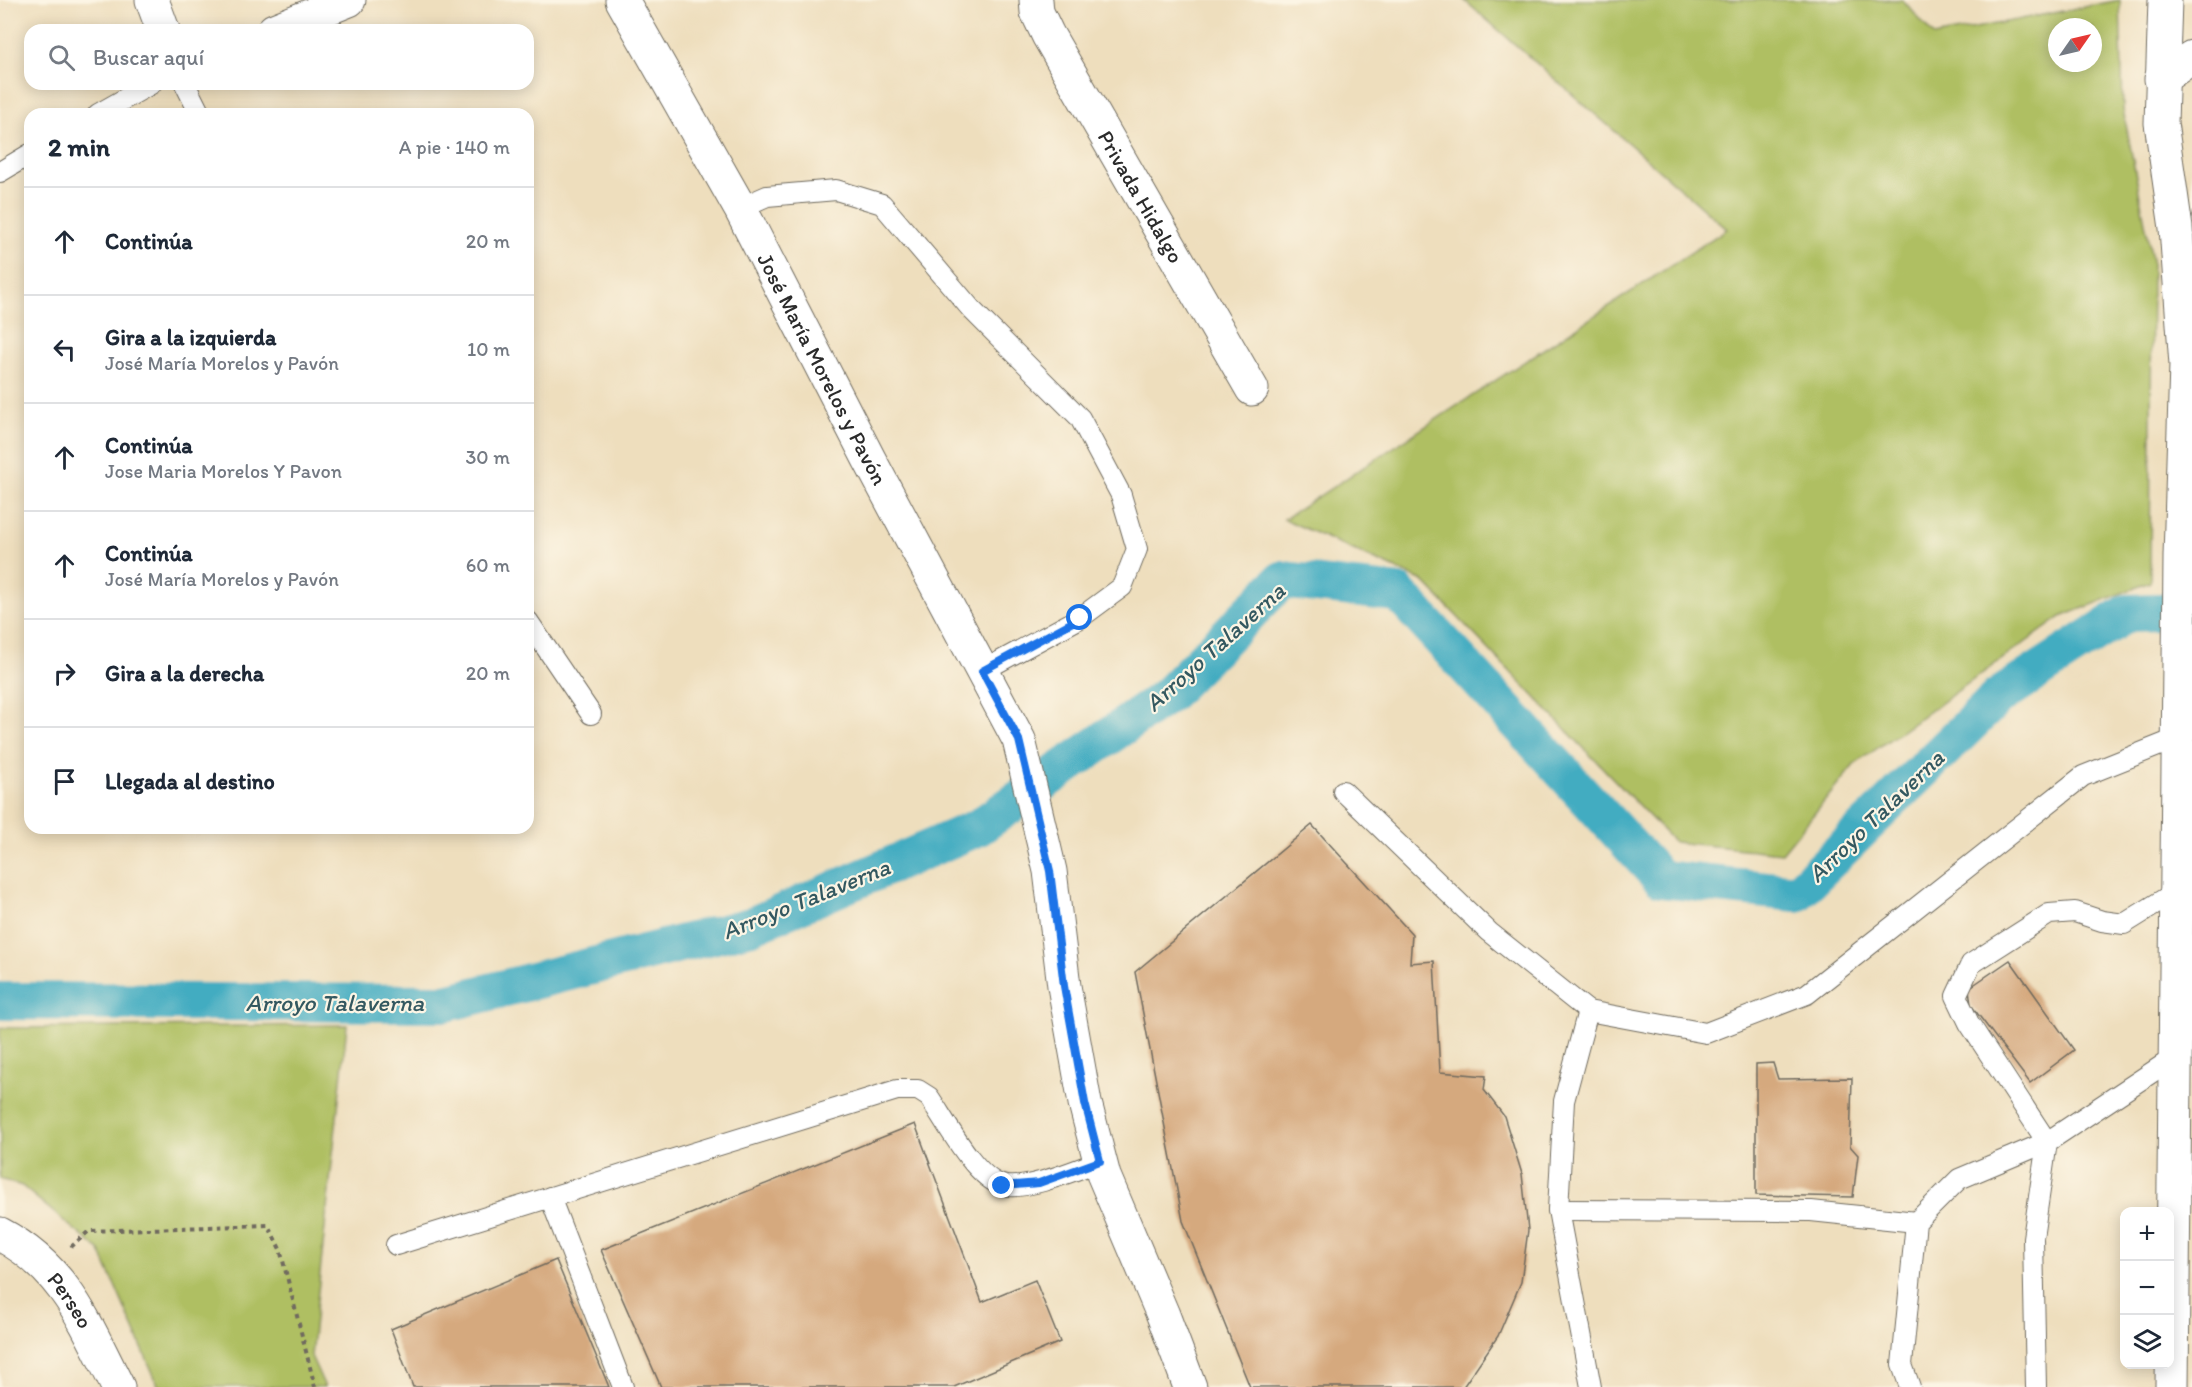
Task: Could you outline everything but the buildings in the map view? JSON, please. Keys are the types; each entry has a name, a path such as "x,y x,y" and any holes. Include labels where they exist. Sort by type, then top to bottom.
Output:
{"street":[{"path":"152,0 161,24"},
{"path":"289,24 349,0"},
{"name":"José María Morelos y Pavón","path":"622,0 740,208 1019,740 1050,871 1064,986 1085,1103 1100,1161"},
{"name":"Privada Hidalgo","path":"1036,0 1037,12 1047,35 1252,389"},
{"path":"2163,5 2161,123 2176,228 2186,365 2178,688 2172,1387"},
{"path":"2161,79 2192,57"},
{"path":"1100,1161 1190,1387"},
{"name":"Perseo","path":"0,1234 26,1248 49,1268 63,1285 118,1387"}],"lane":[{"path":"109,108 140,90"},
{"path":"188,90 197,108"},
{"path":"0,172 24,158"},
{"path":"740,208 767,196 836,190 882,204 972,310 1080,418 1121,495 1137,549 1122,587 1080,618 982,671"},
{"path":"534,630 591,714"},
{"path":"1343,791 1488,932 1588,1011 1706,1033 1807,994 2083,776 2178,738"},
{"path":"2037,1387 2033,1238 2047,1142 1969,1023 1956,996 1971,964 2049,914 2075,912 2102,921 2124,924 2177,891"},
{"path":"1588,1011 1564,1101 1558,1210 1591,1387"},
{"path":"1910,1387 1902,1365 1916,1222 1959,1179 2047,1142 2175,1057"},
{"path":"396,1245 897,1090 918,1090 929,1098 979,1170 1002,1186 1039,1183 1100,1161"},
{"path":"550,1197 623,1387"},
{"path":"1558,1210 1811,1211 1916,1222"}],"path":[{"path":"49,1268 89,1231 268,1225 280,1249 315,1387"}],"green space":[{"path":"1464,0 1903,0 1934,36 2120,0 2123,109 2152,259 2150,582 2061,617 1854,765 1782,853 1674,842 1423,581 1284,519 1727,229"},
{"path":"347,1025 311,1356 325,1387 159,1387 100,1251 22,1186 0,1179 0,1028"}],"waterway":[{"name":"Arroyo Talaverna","path":"0,1001 446,1003 751,926 979,827 1168,695 1282,580 1398,593 1661,879 1797,893 1998,697 2127,613 2192,611"}],"route":[{"path":"1002,1186 1039,1183 1100,1161 1085,1103 1064,986 1050,871 1019,740 982,671 1080,618"}]}
